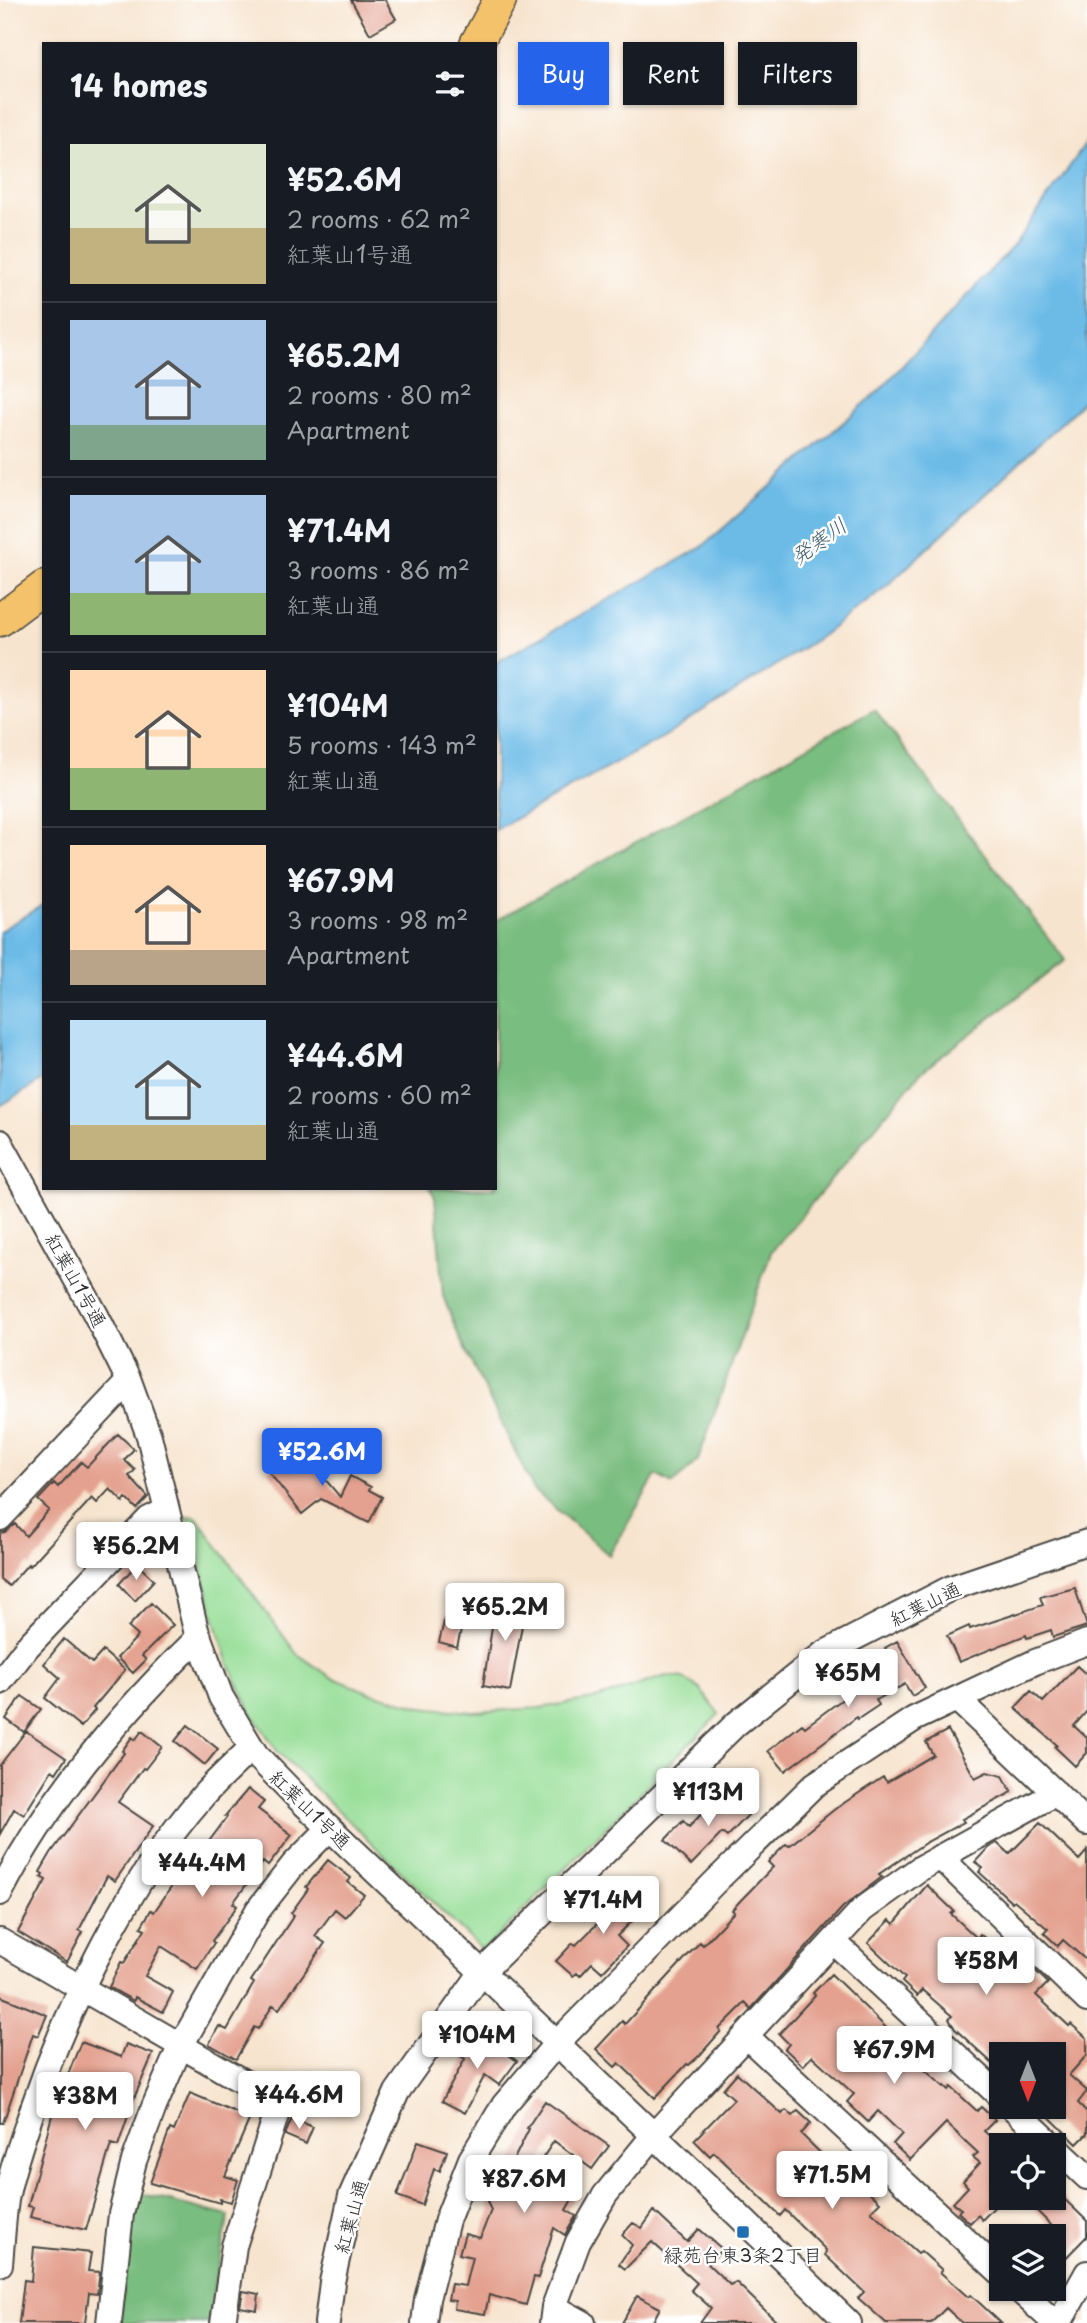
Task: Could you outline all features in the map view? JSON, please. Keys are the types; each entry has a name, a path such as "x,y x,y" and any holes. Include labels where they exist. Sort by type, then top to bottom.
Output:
{"main road":[{"path":"477,42 500,0"},
{"path":"0,620 42,588"}],"street":[{"name":"紅葉山1号通","path":"1,1143 96,1315 129,1381 149,1436 199,1637 220,1698 251,1748 330,1828 849,2323"},
{"path":"0,1518 129,1381"},
{"path":"0,1682 27,1647 149,1519 167,1510"},
{"name":"紅葉山通","path":"327,2323 332,2282 351,2196 397,2092 482,1972 736,1724 823,1654 951,1588 1087,1542"},
{"path":"0,1893 40,1826 79,1771 133,1704 199,1637"},
{"path":"424,2323 427,2299 447,2220 471,2159 504,2105 557,2043 814,1785 914,1719 1035,1662 1087,1642"},
{"path":"957,1699 1087,1823"},
{"path":"0,2264 6,2199 25,2134 48,2062 83,1989 122,1910 162,1850 202,1797 251,1748"},
{"path":"583,2323 553,2315 578,2242 605,2194 654,2135 862,1910 919,1869 1056,1793"},
{"path":"109,2323 121,2214 134,2161 180,2047 258,1910 294,1864 330,1828"},
{"path":"940,1857 1087,2000"},
{"path":"0,1941 281,2103 234,2246 223,2323"},
{"path":"834,1941 989,2086"},
{"path":"746,2036 989,2262"},
{"path":"1025,2119 1039,2133"},
{"path":"1066,2158 1087,2177"},
{"path":"1032,2301 1057,2323 1087,2273"}],"green space":[{"path":"874,709 1065,960 920,1073 771,1252 698,1460 673,1484 656,1475 609,1555 534,1490 460,1339 443,1296 435,1197 431,1190 497,1190 497,920"},
{"path":"188,1516 196,1517 296,1653 331,1677 368,1692 421,1707 473,1712 540,1708 599,1698 666,1676 683,1678 700,1689 719,1714 483,1951 278,1752 251,1712 230,1667"},
{"path":"141,2194 229,2216 209,2323 119,2323 131,2232"}],"water":[{"name":"発寒川","path":"1087,142 1087,394 1075,410 887,586 820,637 667,735 497,829 497,662 702,547 880,390 1014,245"},
{"path":"42,905 42,1080 0,1106 0,931"}],"building":[{"path":"351,0 385,0 396,19 370,34"},
{"path":"118,1434 134,1449 124,1460 135,1470 129,1476 148,1497 137,1509 126,1498 123,1502 110,1489 97,1503 92,1498 9,1586 0,1579 0,1533 15,1524 26,1536 49,1510 38,1500 54,1483 58,1487 81,1462 87,1467"},
{"path":"295,1448 301,1455 303,1453 340,1497 350,1476 371,1487 369,1490 382,1497 369,1523 321,1499 302,1514 268,1471"},
{"path":"137,1564 154,1580 135,1601 119,1584"},
{"path":"1075,1588 1087,1626 1053,1637 1051,1630 1027,1638 1026,1635 959,1662 947,1636 969,1626 970,1629 1043,1605 1040,1597"},
{"path":"503,1595 527,1598 510,1691 483,1686 495,1608 501,1609"},
{"path":"151,1603 173,1625 142,1656 146,1660 133,1673 117,1658 138,1636 128,1627"},
{"path":"446,1614 464,1618 457,1647 439,1642"},
{"path":"64,1639 92,1663 103,1651 125,1670 93,1708 95,1710 81,1727 45,1698 60,1678 44,1664"},
{"path":"897,1641 925,1688 912,1696 905,1684 876,1700 879,1705 858,1719 857,1717 785,1771 768,1751 802,1724 805,1727 844,1698 842,1693 894,1665 885,1648"},
{"path":"1077,1666 1087,1675 1087,1711 1074,1726 1087,1738 1087,1753 1075,1766 1055,1747 1057,1745 1015,1708 1031,1691 1043,1702"},
{"path":"22,1696 41,1709 24,1732 6,1719"},
{"path":"188,1725 218,1749 205,1765 175,1741"},
{"path":"948,1730 975,1778 987,1772 1003,1776 1012,1792 962,1819 964,1822 925,1843 879,1874 882,1877 843,1907 751,2009 745,2003 719,2029 721,2031 700,2055 687,2064 655,2098 619,2063 615,2067 596,2049 622,2021 625,2024 700,1942 703,1945 734,1912 732,1910 773,1867 768,1862 786,1844 789,1846 835,1809 883,1777 887,1782 933,1755 926,1742"},
{"path":"26,1731 66,1758 56,1773 52,1770 24,1815 14,1809 0,1834 0,1765"},
{"path":"142,1731 162,1747 118,1802 153,1826 115,1881 107,1876 79,1930 83,1932 67,1962 18,1932 46,1880 41,1877 43,1874 40,1872 51,1853 124,1753 122,1751 132,1737 135,1740"},
{"path":"248,1789 264,1802 258,1809 292,1835 268,1866 263,1862 233,1903 237,1906 212,1941 214,1943 197,1969 161,1946 145,1976 173,1992 163,2012 135,1997 134,2001 109,1987 121,1962 124,1963 145,1929 141,1927 151,1910 154,1912 182,1872 188,1877 211,1847 207,1844 227,1817 225,1816"},
{"path":"728,1792 750,1813 727,1837 722,1833 691,1865 665,1840 683,1821 689,1827 710,1805 712,1808"},
{"path":"1040,1823 1079,1860 1087,1851 1087,1961 1063,1940 1058,1946 1044,1933 1048,1929 1014,1900 1012,1902 979,1872 983,1868 975,1862 997,1843 1009,1854"},
{"path":"328,1860 351,1878 348,1882 364,1895 345,1917 335,1909 315,1936 325,1943 279,2009 273,2005 258,2029 254,2027 236,2059 209,2044 219,2026 227,2030 254,1983 251,1981 294,1915 291,1913 308,1889 306,1887"},
{"path":"626,1885 644,1903 634,1914 636,1917 617,1936 627,1946 602,1972 592,1963 580,1976 577,1973 573,1976 556,1961 605,1916 600,1911"},
{"path":"927,1885 954,1911 951,1914 977,1938 980,1934 994,1947 1002,1938 1048,1983 1036,1995 1069,2026 1071,2024 1087,2038 1087,2055 1069,2075 1087,2091 1078,2103 1087,2112 1087,2134 1077,2144 1051,2119 1066,2119 1066,2042 989,2042 989,2060 955,2029 949,2019 952,2016 922,1990 917,1996 902,1982 905,1978 868,1943 890,1920 894,1924"},
{"path":"831,1974 911,2052 908,2055 944,2087 949,2090 951,2087 977,2111 981,2107 989,2114 989,2119 995,2120 984,2131 989,2136 989,2210 992,2210 982,2220 978,2215 970,2223 958,2212 961,2209 953,2203 968,2187 963,2181 980,2163 973,2157 978,2153 946,2123 910,2160 893,2144 902,2134 878,2111 868,2122 847,2102 854,2094 812,2056 803,2066 785,2049 789,2044 779,2034 815,1995 813,1993"},
{"path":"0,1996 47,2015 38,2036 33,2034 3,2123 0,2123"},
{"path":"475,2031 517,2061 499,2085 485,2075 465,2113 442,2101 465,2059 458,2054"},
{"path":"81,2042 121,2057 126,2044 153,2054 134,2098 118,2146 111,2144 86,2230 30,2217 33,2207 28,2206 61,2081 65,2082"},
{"path":"737,2073 782,2114 786,2110 793,2116 798,2111 811,2123 801,2134 850,2182 861,2190 864,2187 880,2202 871,2211 918,2253 921,2251 942,2270 940,2272 968,2297 971,2295 1001,2323 962,2323 946,2308 931,2323 886,2323 858,2298 864,2292 825,2255 826,2250 785,2210 780,2216 714,2152 710,2156 694,2140 734,2099 723,2089"},
{"path":"190,2093 250,2118 225,2176 238,2180 231,2202 220,2199 220,2203 150,2183 170,2129 174,2131"},
{"path":"545,2101 609,2146 592,2169 554,2141 536,2168 577,2191 566,2210 576,2216 565,2235 554,2228 526,2305 489,2295 485,2314 454,2309 455,2301 448,2300 451,2284 465,2286 472,2257 459,2254 465,2234 480,2238 491,2210 487,2202 491,2195 498,2191 529,2129 527,2128"},
{"path":"292,2118 313,2127 306,2144 285,2135"},
{"path":"418,2141 447,2151 440,2171 434,2169 422,2205 397,2196"},
{"path":"1066,2201 1087,2221 1087,2236 1066,2258 1066,2224 1050,2224 1036,2210 1066,2210"},
{"path":"654,2211 687,2242 699,2229 722,2249 708,2264 730,2285 736,2282 778,2323 700,2323 711,2308 691,2290 697,2283 652,2242 625,2269 619,2264 632,2245 622,2235 633,2223 642,2228"},
{"path":"34,2247 91,2253 88,2271 100,2272 97,2294 89,2293 85,2323 19,2323 24,2280 31,2281"},
{"path":"243,2291 259,2294 257,2310 240,2307"},
{"path":"637,2296 660,2308 652,2323 622,2323"}],"place":[{"name":"緑苑台東3条2丁目","path":"743,2232"}]}
